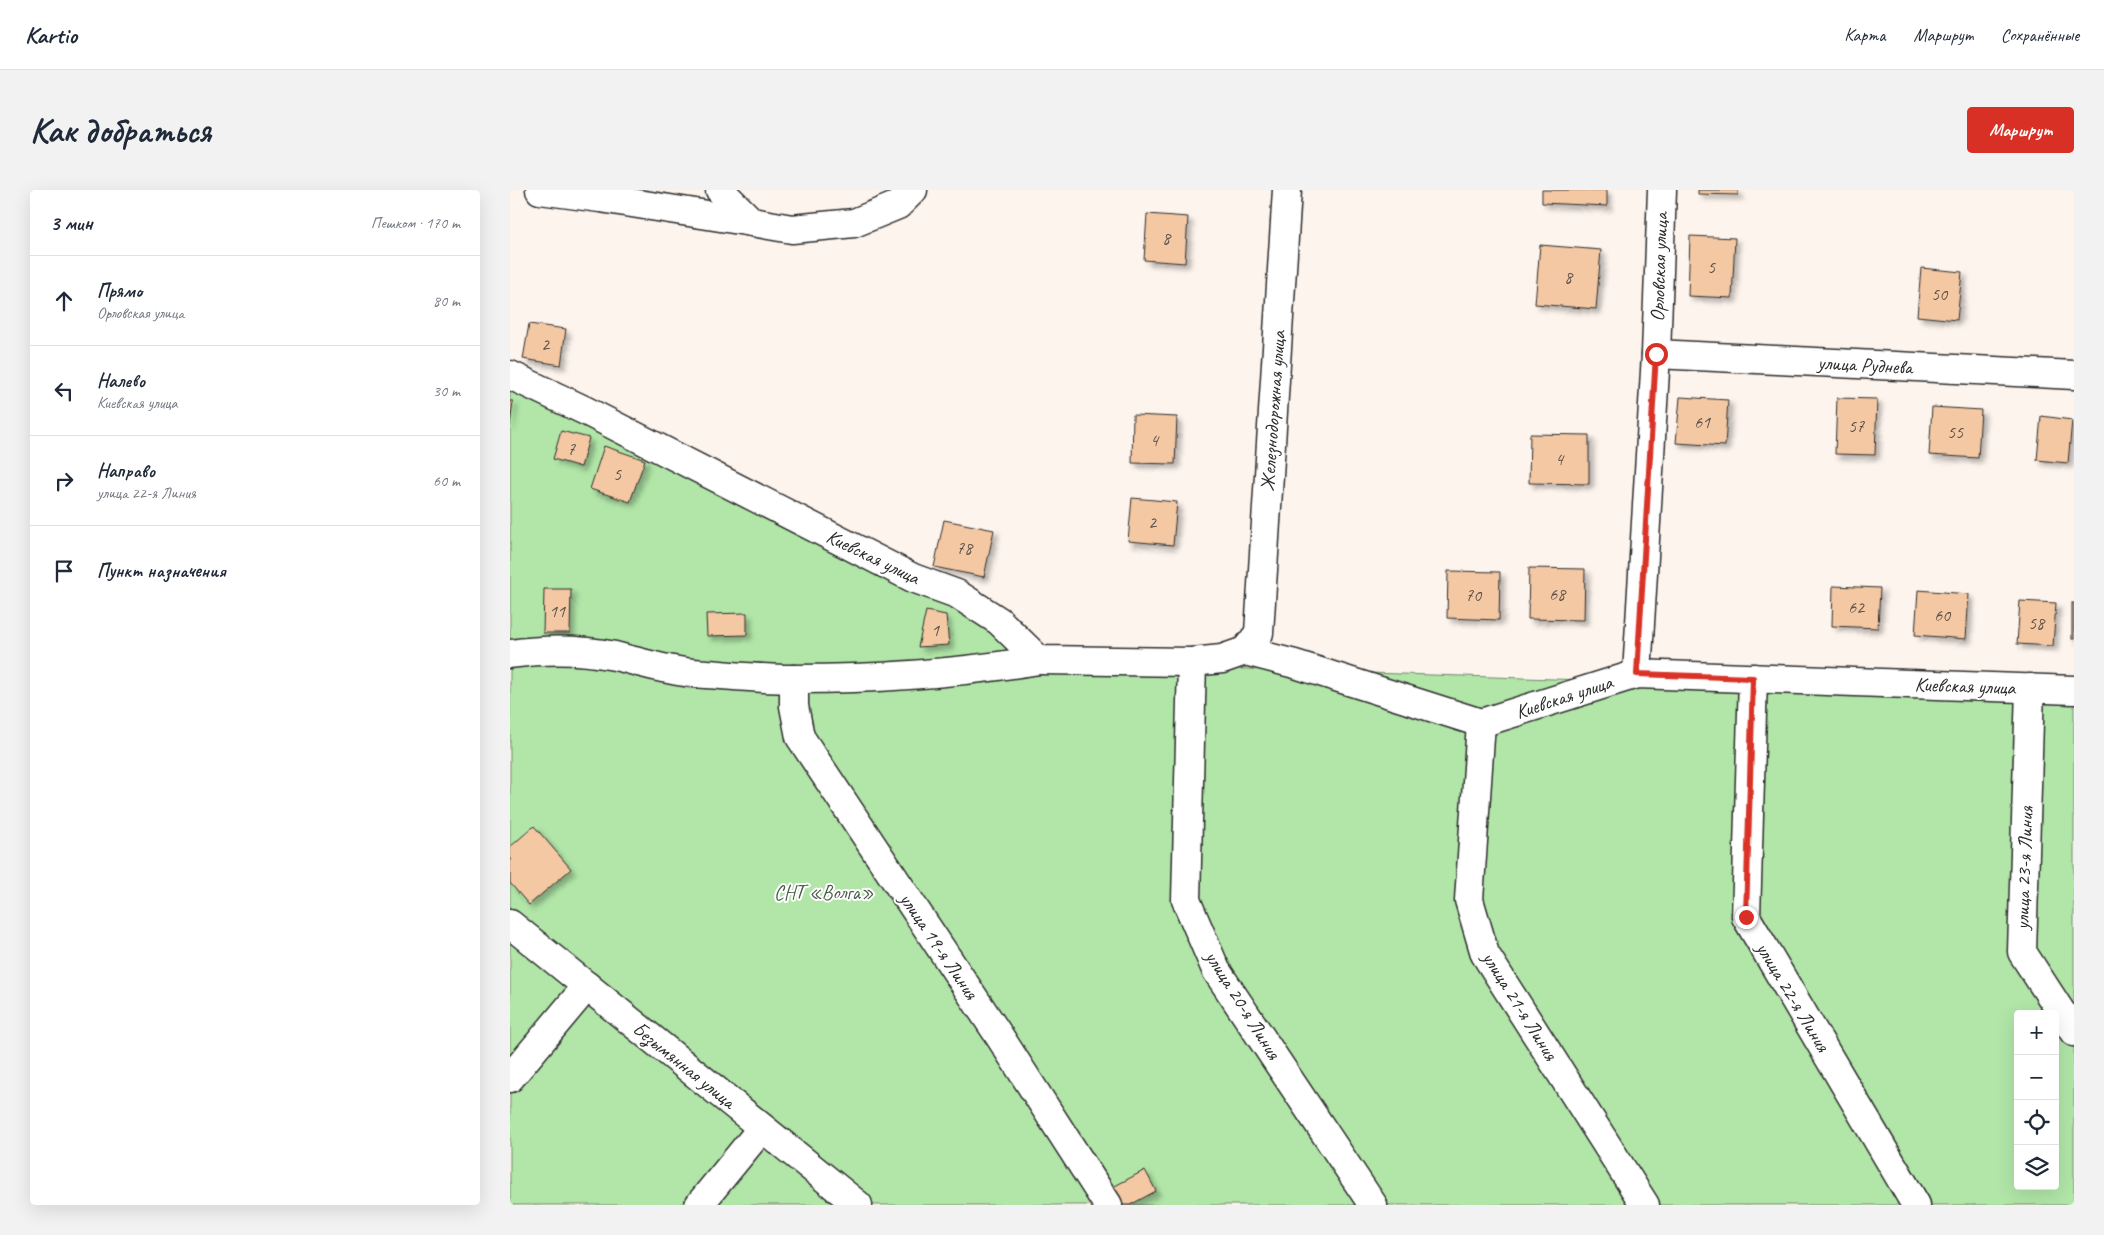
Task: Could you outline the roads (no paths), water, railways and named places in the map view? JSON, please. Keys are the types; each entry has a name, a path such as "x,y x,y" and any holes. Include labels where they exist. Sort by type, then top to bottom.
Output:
{"street":[{"path":"540,190 792,229 854,223 898,205 913,190"},
{"path":"720,190 752,222"},
{"name":"Железнодорожная улица","path":"1252,642 1287,190"},
{"name":"Орловская улица","path":"1637,674 1656,354 1662,190"},
{"name":"улица Руднева","path":"1656,354 2074,375"},
{"name":"Киевская улица","path":"510,375 586,411 912,578 957,594 999,621 1039,660"},
{"path":"510,654 536,650 567,650 612,656 690,672 794,679 900,675 993,668 1039,660 1192,662 1222,659 1252,642 1296,664 1481,723"},
{"name":"улица 20-я Линия","path":"1192,662 1186,900 1216,970 1373,1205"},
{"name":"Киевская улица","path":"1481,723 1637,674 2074,690"},
{"name":"улица 22-я Линия","path":"1753,678 1746,917 1916,1205"},
{"name":"улица 19-я Линия","path":"794,679 794,706 800,737 998,1034 1108,1205"},
{"name":"улица 23-я Линия","path":"2030,688 2022,952 2074,1032"},
{"name":"улица 21-я Линия","path":"1481,723 1469,900 1485,954 1646,1205"},
{"name":"Безымянная улица","path":"510,924 858,1205"},
{"path":"510,1078 587,986"},
{"path":"699,1205 762,1128"}],"park label":[{"name":"СНТ «Волга»","path":"824,892"}]}
